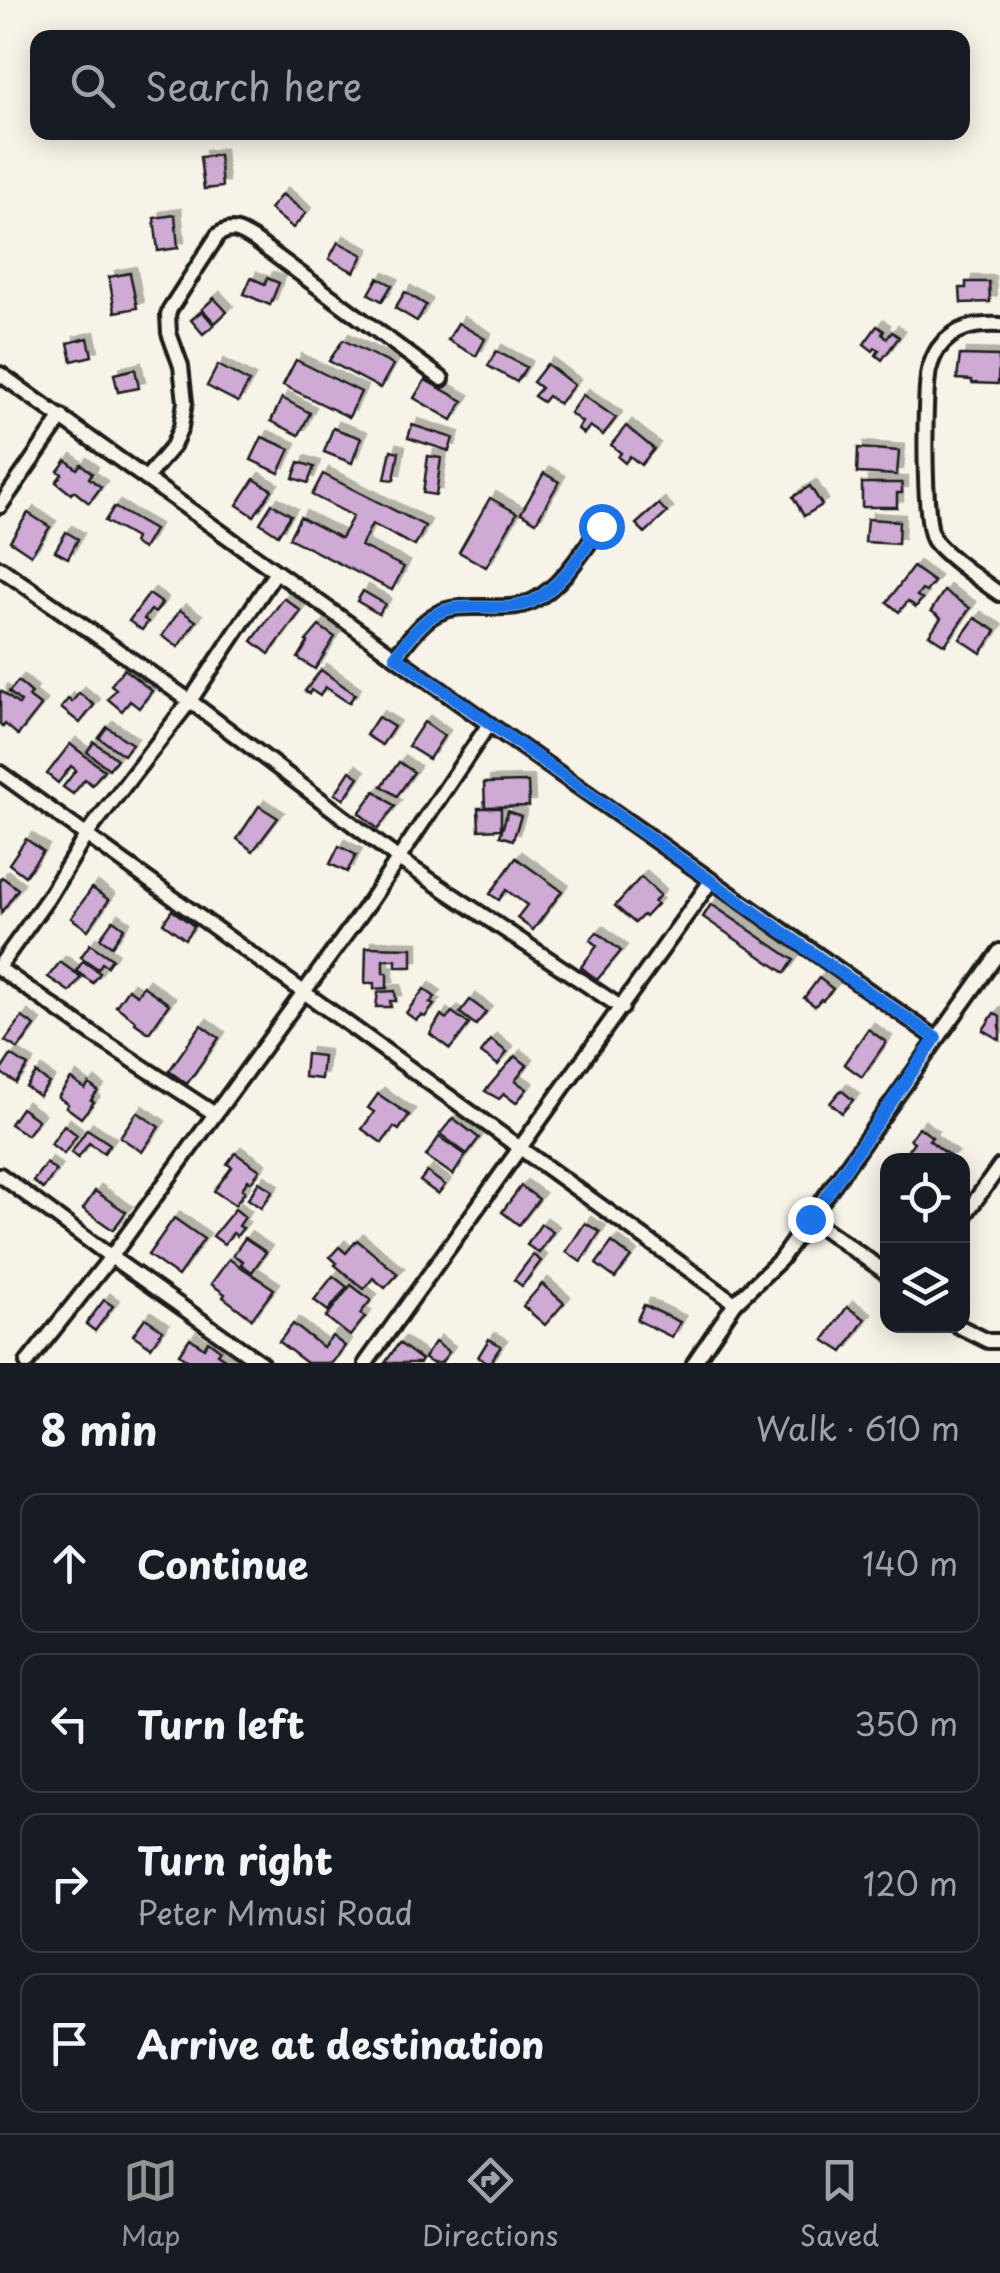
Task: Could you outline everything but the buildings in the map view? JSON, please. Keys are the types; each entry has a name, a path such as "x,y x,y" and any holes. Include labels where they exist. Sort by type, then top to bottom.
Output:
{"street":[{"path":"146,478 174,446 185,402 182,366 168,333 170,308 225,230 234,230 256,241 442,379"},
{"path":"1000,324 960,330 937,351 929,372 927,475 928,519 934,540 1000,594"},
{"path":"0,374 936,1038"},
{"path":"0,506 62,417"},
{"path":"395,656 424,622 446,610 520,606 537,599 561,580 601,526"},
{"path":"0,568 190,702 400,860 622,1008"},
{"path":"215,1114 94,1035 0,967 87,834 190,702 276,572"},
{"path":"28,1363 111,1257 400,860 489,724"},
{"path":"0,773 734,1303"},
{"path":"366,1363 711,881"},
{"path":"694,1363 734,1303 780,1260 1000,951"},
{"path":"970,1207 1000,1166"},
{"path":"0,1175 261,1363"},
{"path":"810,1219 880,1268"},
{"path":"970,1332 988,1341 1000,1341"}],"route":[{"path":"601,526 561,580 537,599 520,606 446,610 424,622 395,656 936,1038 810,1219"}]}
